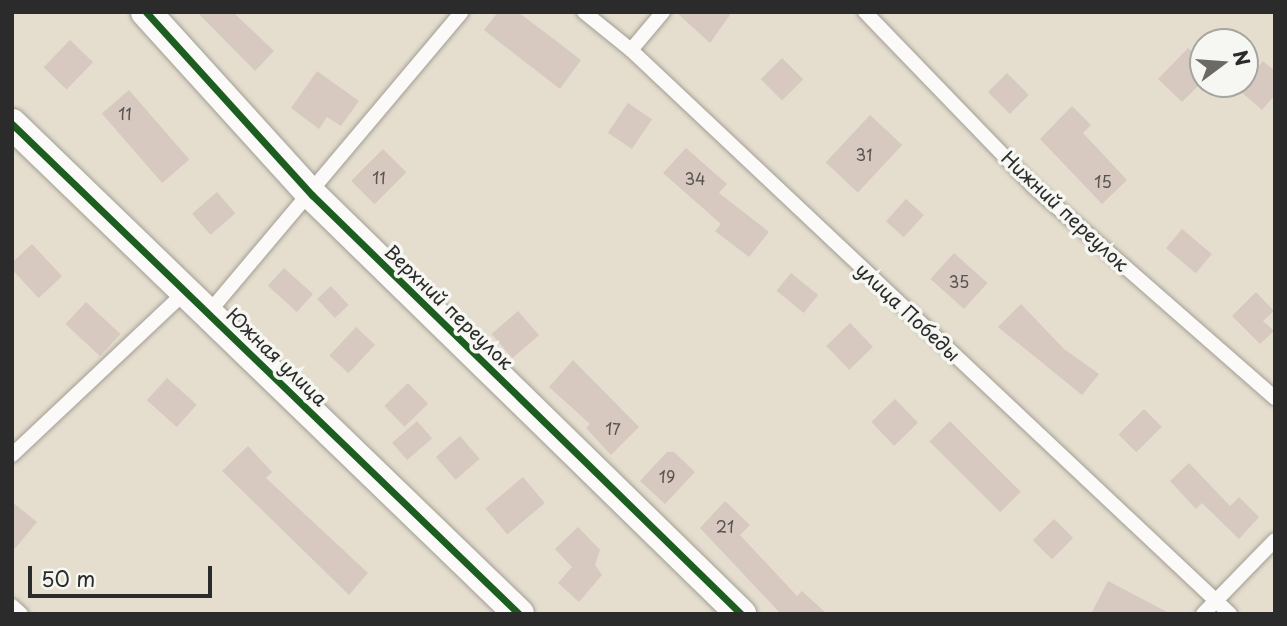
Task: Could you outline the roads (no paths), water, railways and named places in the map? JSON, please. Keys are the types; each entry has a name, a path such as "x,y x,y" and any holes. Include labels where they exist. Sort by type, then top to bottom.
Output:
{"street":[{"name":"Верхний переулок","path":"146,12 312,195 741,614"},
{"name":"Южная улица","path":"12,124 519,614"}],"lane":[{"path":"209,312 312,195 462,12"},
{"name":"улица Победы","path":"584,12 631,50 1230,614"},
{"path":"631,50 663,12"},
{"name":"Нижний переулок","path":"865,12 1035,188 1275,398"},
{"path":"12,455 186,291"},
{"path":"1203,614 1275,540"},
{"path":"12,606 21,614"}]}
